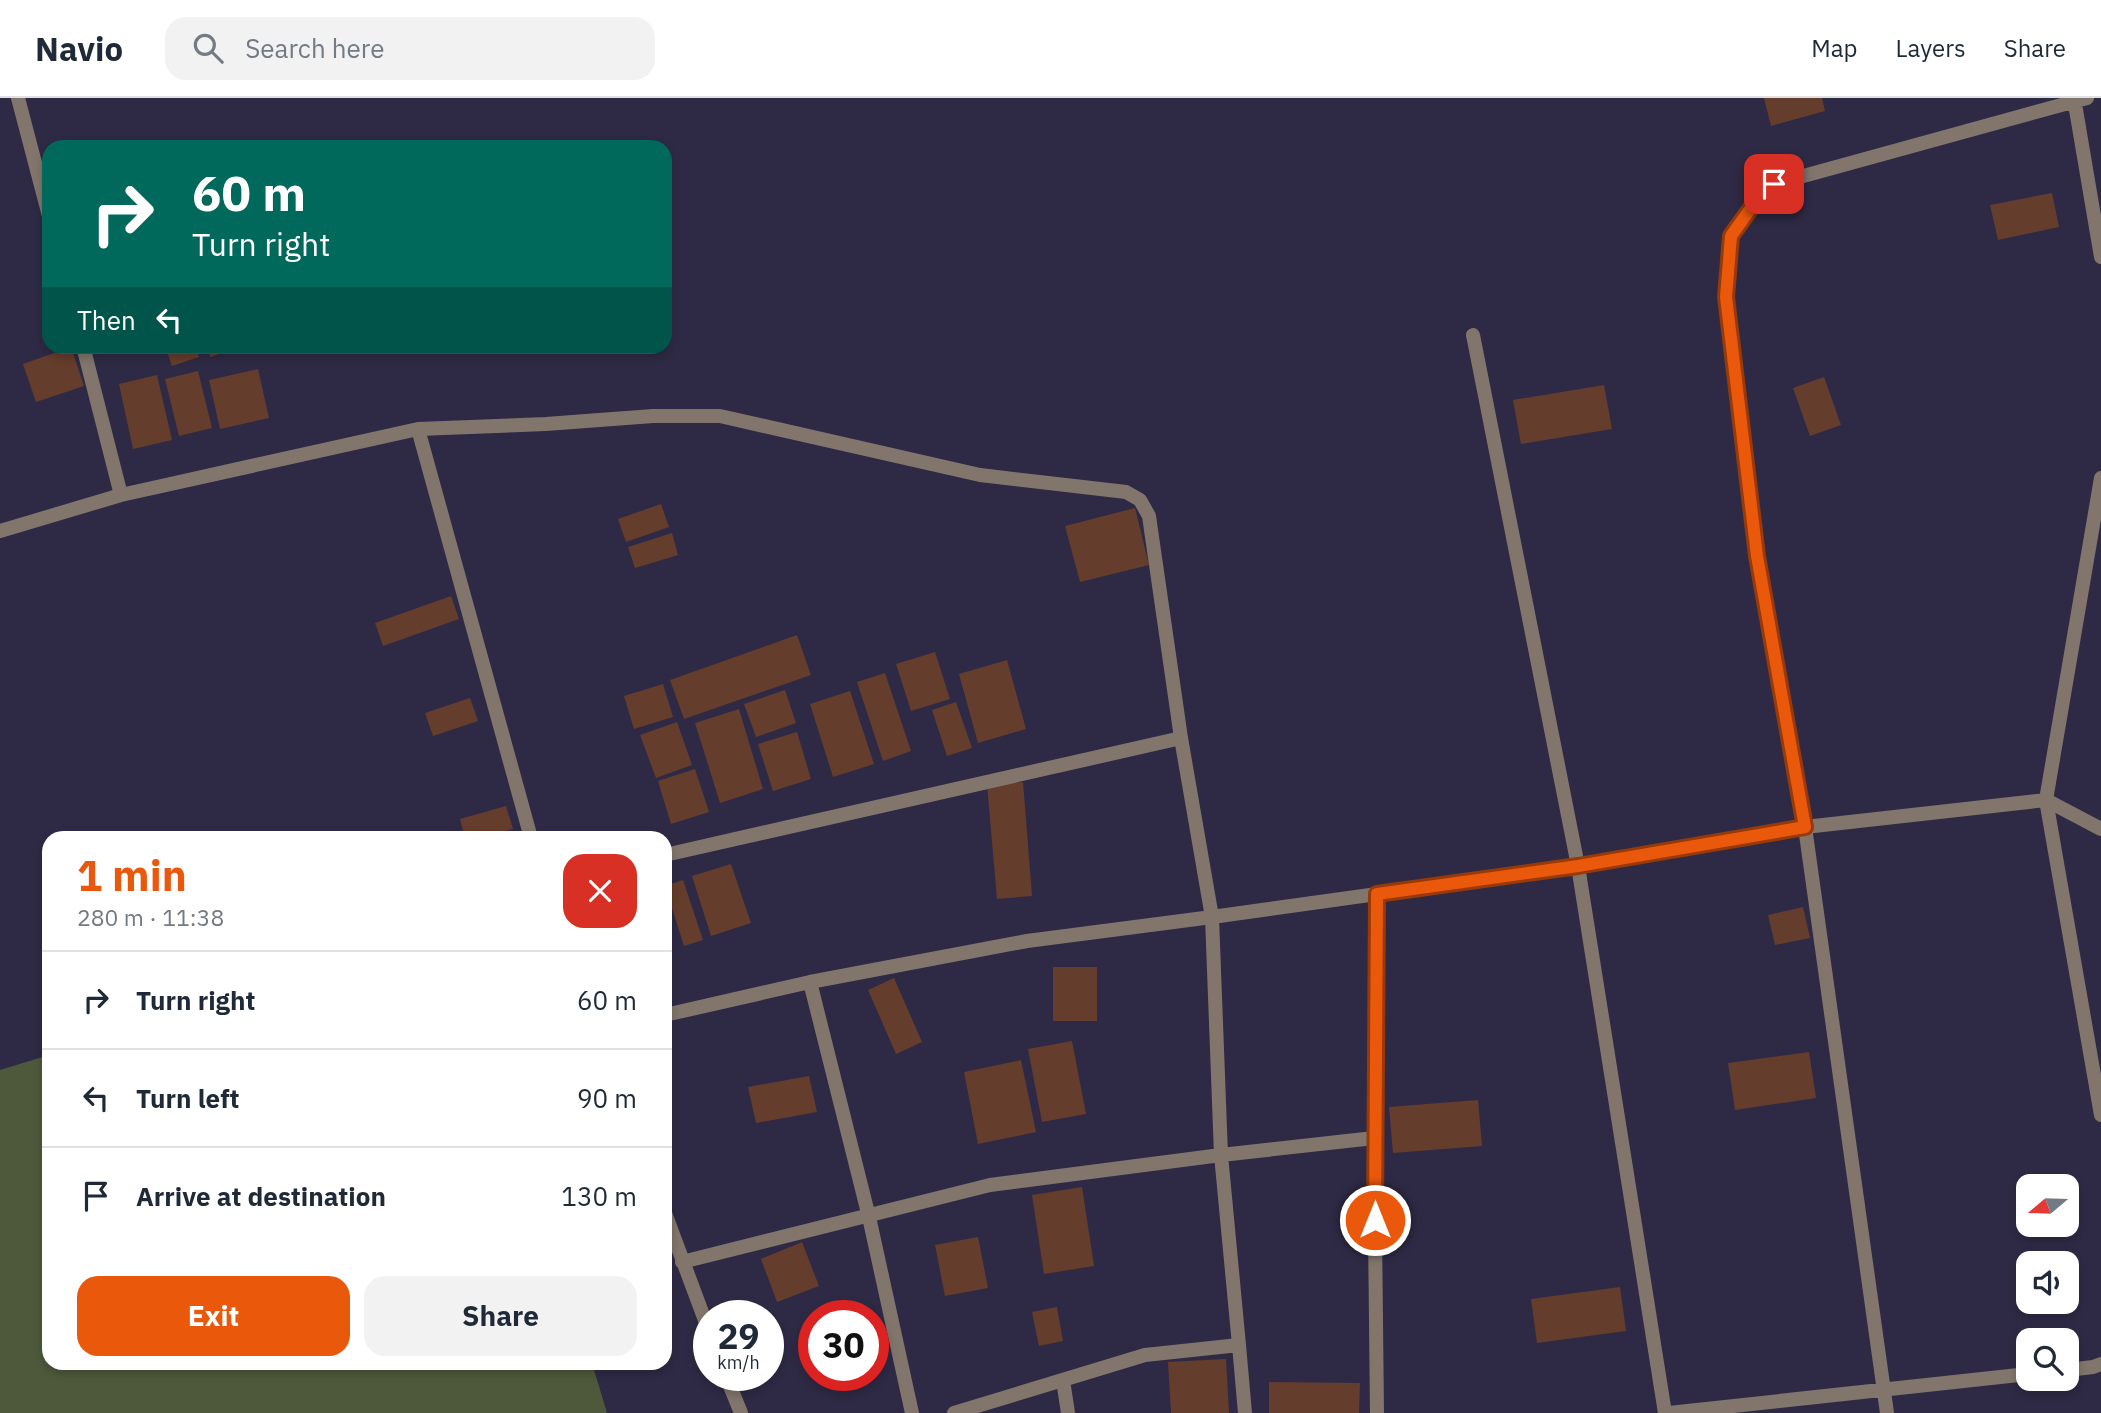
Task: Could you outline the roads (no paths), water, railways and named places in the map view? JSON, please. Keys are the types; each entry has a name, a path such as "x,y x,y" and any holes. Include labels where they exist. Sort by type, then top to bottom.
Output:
{"street":[{"path":"18,98 42,189"},
{"path":"1887,1413 1805,827 1757,556 1726,297 1731,236 1751,208 1774,184 2078,99 2101,257"},
{"path":"1474,335 1578,866 1667,1413 2016,1375"},
{"path":"85,354 121,495"},
{"path":"0,531 121,495 418,429 653,416 720,416 980,475 1126,492 1140,500 1149,516 1181,738 1212,917 1221,1155 1245,1413"},
{"path":"418,429 529,831"},
{"path":"2101,478 2046,800 2101,1115"},
{"path":"672,853 1181,738"},
{"path":"672,1013 810,982 1027,941 1578,866 1805,827 2046,800 2101,829"},
{"path":"1377,894 1374,1138 1377,1413"},
{"path":"810,982 869,1217 912,1413"},
{"path":"682,1262 990,1185 1374,1138"},
{"path":"672,1233 697,1300"},
{"path":"954,1413 1146,1355 1239,1345"},
{"path":"2079,1369 2101,1364"},
{"path":"1063,1380 1068,1413"},
{"path":"732,1391 741,1413"}]}
